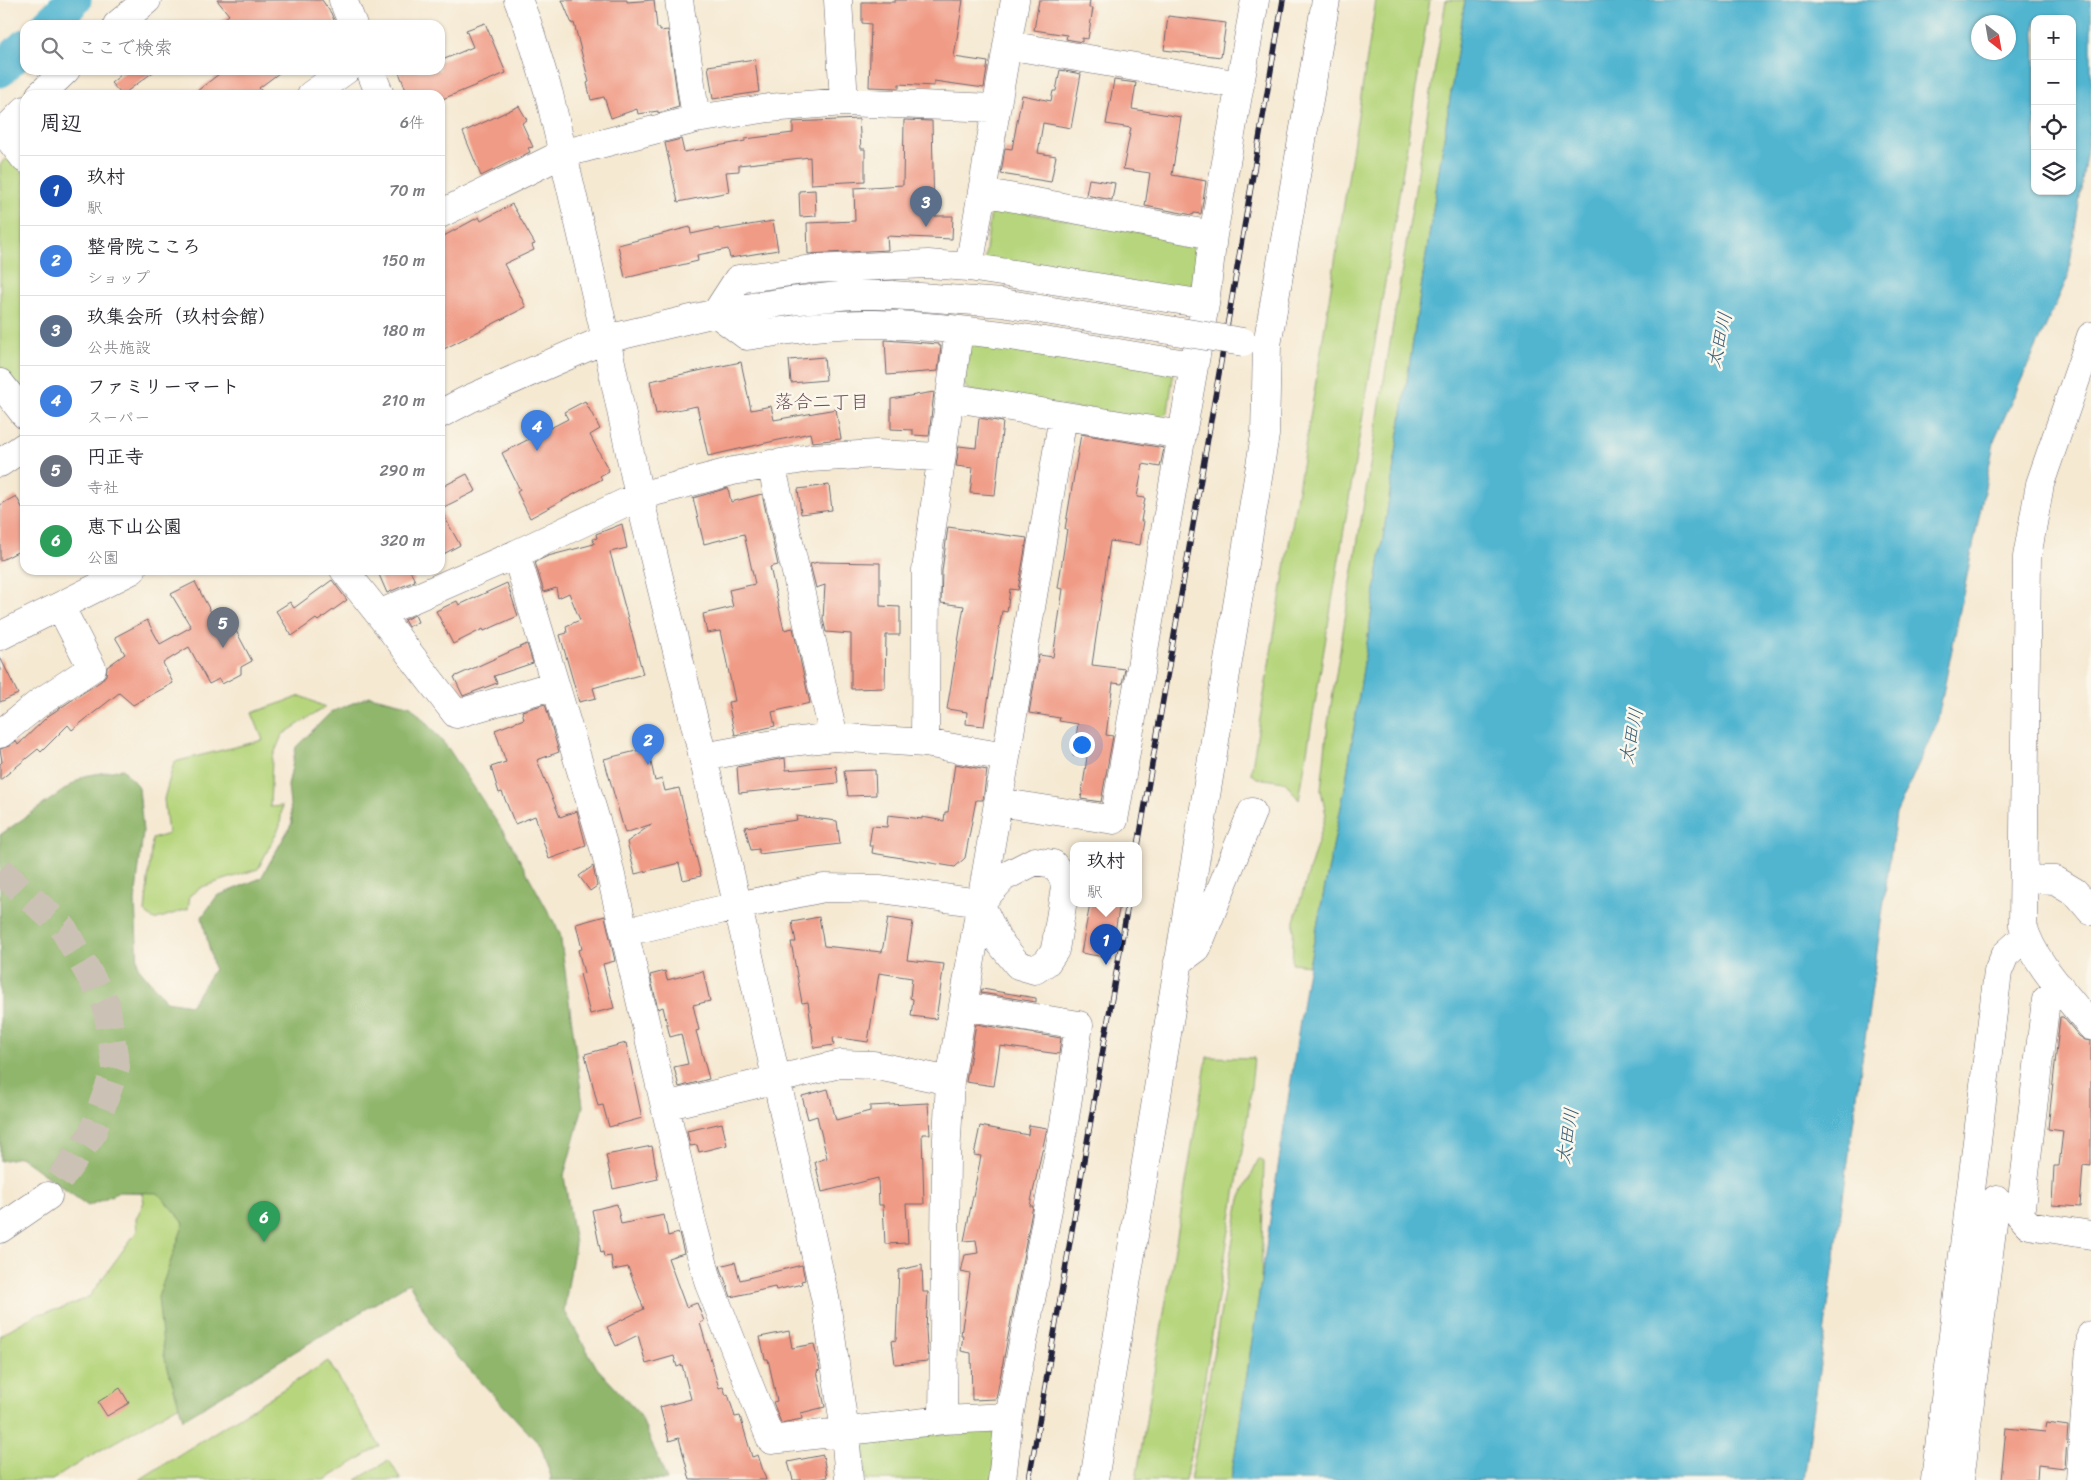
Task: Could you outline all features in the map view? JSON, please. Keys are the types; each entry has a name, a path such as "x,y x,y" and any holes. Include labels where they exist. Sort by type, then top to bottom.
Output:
{"street":[{"path":"123,20 147,0"},
{"path":"342,0 350,20"},
{"path":"518,0 528,25 549,94 606,339 639,496 703,757 826,1302 845,1432 849,1480"},
{"path":"679,0 696,119"},
{"path":"838,0 844,102"},
{"path":"969,267 1015,0"},
{"path":"998,802 1114,820 1205,304 1213,235 1256,0"},
{"path":"1094,1480 1266,435 1255,343 1326,0"},
{"path":"1007,45 1240,85"},
{"path":"45,90 61,75"},
{"path":"318,90 339,75"},
{"path":"372,75 378,90"},
{"path":"445,212 562,154 696,119 769,108 844,102 996,108"},
{"path":"20,115 2,133 20,153"},
{"path":"982,192 1213,235"},
{"path":"716,313 738,279 822,269 928,264 969,267 1205,304"},
{"path":"445,411 606,339 716,313 799,300 850,295 893,295 1002,303 1255,343"},
{"path":"716,313 747,336 808,327 874,324 959,330 1193,365"},
{"path":"925,743 926,570 959,330"},
{"path":"2091,336 2040,484 2027,557 2023,925 2034,953 2091,1026"},
{"path":"0,383 20,409"},
{"path":"949,397 1182,435"},
{"path":"943,1420 946,1157 950,1082 1063,416"},
{"path":"0,463 20,449"},
{"path":"379,614 516,554 639,496 733,471 810,458 876,454 941,457"},
{"path":"771,464 834,737"},
{"path":"516,554 606,854 692,1222 710,1284 771,1440 943,1420 1009,1417"},
{"path":"0,636 122,575"},
{"path":"348,575 456,714 555,685"},
{"path":"0,734 39,703 92,668 60,606"},
{"path":"703,757 774,744 834,737 925,743 1006,757"},
{"path":"1178,962 1197,948 1252,812"},
{"path":"2025,879 2055,880 2075,892 2091,911"},
{"path":"625,932 824,888 881,889 980,902"},
{"path":"1935,1480 1998,972 2005,955 2026,936"},
{"path":"2060,987 2046,1000 2020,1215 2029,1225 2091,1235"},
{"path":"962,1006 1079,1025 1064,1124 1009,1417 1002,1480"},
{"path":"665,1106 840,1064 873,1065 950,1082"},
{"path":"0,1229 48,1196"},
{"path":"1960,1480 1996,1200"},
{"path":"2080,1480 2091,1335"}],"green space":[{"path":"1376,0 1430,0 1299,800 1285,782 1257,778 1251,773 1321,351"},
{"path":"1446,0 1465,0 1345,787 1309,965 1292,963 1294,921 1326,815 1321,790 1328,723"},
{"path":"5,159 13,160 20,169 20,393 0,366 0,165"},
{"path":"997,208 1196,242 1199,248 1191,292 984,265 991,211"},
{"path":"972,342 1174,370 1168,411 1157,422 968,390 963,382"},
{"path":"301,696 325,707 282,735 272,759 270,807 282,806 280,826 258,869 202,887 190,895 188,909 154,920 145,912 152,839 168,834 164,799 174,762 263,740 252,713"},
{"path":"370,696 411,706 448,748 510,842 560,933 583,1106 564,1176 575,1244 564,1310 597,1368 640,1415 667,1480 550,1480 551,1477 541,1446 440,1338 409,1283 183,1419 164,1355 158,1297 184,1223 158,1193 119,1192 88,1206 20,1157 0,1161 0,835 84,776 123,769 139,788 143,832 135,901 138,967 166,1001 191,1005 214,969 202,917 217,896 261,878 292,823 288,786 296,747 331,712"},
{"path":"180,1037 197,1395 52,1480 0,1480 0,1335 35,1315 63,1308 89,1297 137,1231 136,1219 144,1202 137,1171"},
{"path":"1207,1057 1254,1058 1248,1115 1199,1413 1185,1480 1136,1480"},
{"path":"1259,1158 1264,1162 1261,1283 1231,1480 1190,1480 1240,1199"},
{"path":"328,1361 380,1446 325,1480 139,1480"},
{"path":"993,1428 999,1434 992,1480 866,1480 864,1448 867,1442"},
{"path":"389,1460 401,1480 356,1480"}],"water":[{"name":"太田川","path":"1465,0 2091,0 2091,121 2068,277 1995,438 1937,723 1896,814 1804,1480 1231,1480 1306,981 1345,787"}],"building":[{"path":"217,0 322,0 334,20 222,20 229,15"},
{"path":"562,0 627,0 627,2 654,0 657,28 660,28 660,31 668,30 679,107 658,113 658,111 638,114 637,109 611,118 604,97 591,100 587,83 589,82 574,23 572,24"},
{"path":"895,0 963,0 954,57 988,62 984,88 934,81 934,86 899,84 899,88 869,87 871,24 862,23 862,2 895,2"},
{"path":"1039,0 1090,0 1089,8 1093,8 1088,39 1082,38 1082,42 1066,39 1067,35 1034,30"},
{"path":"1168,16 1226,23 1221,57 1164,50"},
{"path":"485,23 506,73 445,98 445,90 406,90 400,75 445,75 445,59 473,47 466,30"},
{"path":"755,59 759,92 713,99 708,66"},
{"path":"1060,70 1081,74 1071,128 1043,123 1038,153 1056,156 1051,182 1001,174 1005,148 1012,149 1022,95 1051,101 1053,91 1056,91"},
{"path":"121,75 149,75 129,90 117,90 111,83"},
{"path":"218,75 276,75 259,88 261,90 198,90"},
{"path":"1114,80 1136,83 1132,109 1181,117 1172,175 1206,181 1201,214 1194,213 1193,215 1145,206 1150,173 1123,169 1131,128 1106,124"},
{"path":"519,106 527,120 522,123 533,147 528,148 530,152 481,176 463,132"},
{"path":"859,119 861,149 865,149 865,181 811,184 810,157 739,165 739,171 726,172 729,192 678,202 665,143 681,139 684,152 745,141 745,139 793,133 793,122"},
{"path":"904,120 932,121 934,216 953,216 952,239 887,236 888,250 808,254 807,223 855,221 854,188 903,185"},
{"path":"1089,179 1115,183 1112,200 1086,195"},
{"path":"815,190 816,216 800,217 799,191"},
{"path":"512,204 535,244 532,245 534,250 504,264 526,307 445,348 445,235 479,217 481,221"},
{"path":"773,221 778,250 730,258 728,249 697,255 698,261 625,278 618,245 690,227 691,234 719,228 719,230"},
{"path":"885,340 939,344 941,346 938,371 887,375"},
{"path":"824,357 826,380 791,383 789,360"},
{"path":"741,362 751,410 771,406 774,420 836,409 841,439 812,442 810,433 708,456 697,406 656,414 650,381"},
{"path":"934,392 929,436 913,435 913,430 891,429 891,399"},
{"path":"585,401 600,429 590,435 609,471 600,476 602,479 530,518 517,492 520,490 502,453 568,419 564,412"},
{"path":"979,418 1003,422 995,495 970,493 973,468 956,466 959,446 976,448"},
{"path":"1081,434 1164,448 1160,467 1143,464 1137,497 1145,498 1141,521 1144,521 1140,545 1110,541 1092,665 1125,669 1122,684 1113,683 1106,735 1113,736 1101,802 1081,799 1087,757 1073,756 1078,724 1059,721 1060,718 1029,713 1039,655 1053,657 1063,589 1058,588 1067,529 1065,529"},
{"path":"467,474 476,491 445,506 445,485"},
{"path":"829,485 832,510 801,514 798,489"},
{"path":"728,488 731,502 762,494 778,565 770,567 784,630 793,628 810,703 772,712 775,726 735,735 728,702 735,701 720,631 707,633 703,614 733,607 729,590 755,584 744,534 704,544 693,498"},
{"path":"16,496 20,504 20,551 0,561 0,505"},
{"path":"445,518 460,545 445,553"},
{"path":"622,524 627,548 610,552 643,674 593,688 596,698 579,702 560,635 567,633 566,626 580,620 569,593 558,598 556,588 544,592 535,562 548,556 594,544 593,539 597,538 596,534"},
{"path":"948,527 1027,538 1018,590 1010,589 1007,612 1002,611 984,726 966,724 967,712 947,709 964,606 941,603 942,571"},
{"path":"818,562 880,563 880,606 900,607 900,635 886,635 885,688 851,689 851,634 826,632 823,619 825,585 816,588 810,564"},
{"path":"379,575 412,575 415,581 387,593"},
{"path":"332,580 347,600 318,621 316,619 292,636 276,611 290,602 294,608"},
{"path":"195,582 213,616 225,610 252,661 241,667 241,674 222,684 219,679 209,684 189,647 163,663 173,683 133,705 119,693 72,730 68,725 41,752 38,749 0,780 0,764 2,762 0,749 16,741 18,745 48,716 101,681 106,675 107,667 125,654 115,637 147,620 160,644 191,627 171,594"},
{"path":"507,583 518,616 484,631 483,629 453,644 436,611 457,601 459,605"},
{"path":"415,615 418,622 408,627 404,620"},
{"path":"527,644 533,663 494,676 497,683 463,696 454,677"},
{"path":"0,657 18,694 0,702"},
{"path":"545,704 559,752 537,760 560,817 577,811 586,846 549,859 535,816 515,824 502,792 499,793 491,767 506,762 495,730 524,719 522,711"},
{"path":"648,748 655,781 662,779 665,791 679,788 701,876 683,880 679,863 635,874 627,842 652,824 625,833 604,759"},
{"path":"785,758 786,770 836,766 838,783 739,793 737,767"},
{"path":"955,764 987,770 983,800 976,800 965,858 955,867 872,853 873,846 869,846 872,826 887,827 888,815 922,819 922,817 944,821 945,812 948,812"},
{"path":"875,770 876,795 848,796 844,771"},
{"path":"796,816 837,821 840,844 759,854 759,849 751,850 745,827 797,820"},
{"path":"593,866 597,886 590,891 579,876"},
{"path":"1089,907 1119,907 1110,958 1081,953"},
{"path":"605,916 615,961 603,964 614,1008 590,1014 580,974 584,973 578,950 582,949 576,924"},
{"path":"819,917 824,946 882,952 888,918 913,922 907,960 944,964 936,1019 911,1016 913,999 910,998 912,978 879,973 868,1042 833,1037 834,1045 814,1048 808,1002 802,1003 791,942 796,942 792,922"},
{"path":"665,971 667,980 703,971 710,1001 693,1005 699,1030 696,1031 709,1079 679,1087 674,1067 688,1064 681,1034 670,1037 663,1007 658,1009 650,975"},
{"path":"982,989 1036,998 1036,1002 981,993"},
{"path":"2060,1017 2063,1017 2079,1036 2091,1041 2091,1166 2083,1165 2080,1207 2052,1205 2054,1166 2059,1166 2063,1131 2048,1129"},
{"path":"976,1024 1061,1038 1059,1054 1000,1046 994,1086 966,1082"},
{"path":"626,1043 642,1118 609,1127 603,1105 598,1106 585,1054"},
{"path":"828,1089 836,1120 870,1111 870,1106 928,1103 930,1134 922,1134 924,1204 906,1204 908,1243 885,1244 883,1205 879,1205 878,1178 822,1192 815,1162 827,1158 817,1116 808,1119 802,1096"},
{"path":"722,1123 727,1145 699,1152 697,1145 690,1146 687,1131"},
{"path":"1029,1125 1047,1128 1030,1206 1033,1206 996,1399 972,1400 971,1353 961,1351 963,1335 961,1335 970,1274 961,1272 965,1255 978,1253 976,1240 964,1241 981,1156 974,1155 980,1126 1028,1135"},
{"path":"652,1146 658,1179 613,1189 606,1155"},
{"path":"617,1204 621,1224 664,1215 668,1236 679,1233 684,1253 668,1258 686,1307 697,1303 704,1321 700,1323 719,1388 723,1387 726,1395 728,1394 735,1417 740,1416 752,1457 758,1455 766,1480 690,1480 679,1438 669,1441 660,1407 691,1399 682,1365 677,1367 674,1356 646,1364 638,1335 616,1346 607,1327 644,1309 628,1267 613,1270 611,1256 604,1257 603,1252 601,1253 592,1210"},
{"path":"735,1262 740,1280 802,1265 805,1280 801,1281 802,1284 776,1290 775,1287 731,1297 720,1266"},
{"path":"922,1265 923,1292 928,1292 926,1330 928,1361 895,1364 892,1341 896,1340 899,1270"},
{"path":"789,1331 792,1348 814,1344 820,1370 817,1371 825,1407 801,1413 802,1419 781,1423 773,1402 777,1401 768,1359 765,1359 760,1337"},
{"path":"120,1388 129,1403 107,1416 98,1402"},
{"path":"2047,1423 2068,1426 2065,1468 2038,1465 2037,1480 2001,1480 2006,1428 2045,1432"},
{"path":"823,1455 827,1477 812,1480 793,1480 788,1462"}],"waterway":[{"path":"53,20 74,0"},
{"path":"0,70 20,51"}],"tunnel":[{"path":"0,870 63,928 106,1004 116,1067 92,1134 48,1196"}],"railway":[{"path":"1139,842 1283,0"},
{"path":"1029,1480 1127,907"}],"place":[{"name":"玖集会所（玖村会館）","path":"926,227"},
{"name":"ファミリーマート","path":"537,451"},
{"name":"円正寺","path":"223,648"},
{"name":"整骨院こころ","path":"648,765"},
{"name":"玖村","path":"1106,965"},
{"name":"恵下山公園","path":"264,1242"}],"district":[{"name":"落合二丁目","path":"822,401"}]}
